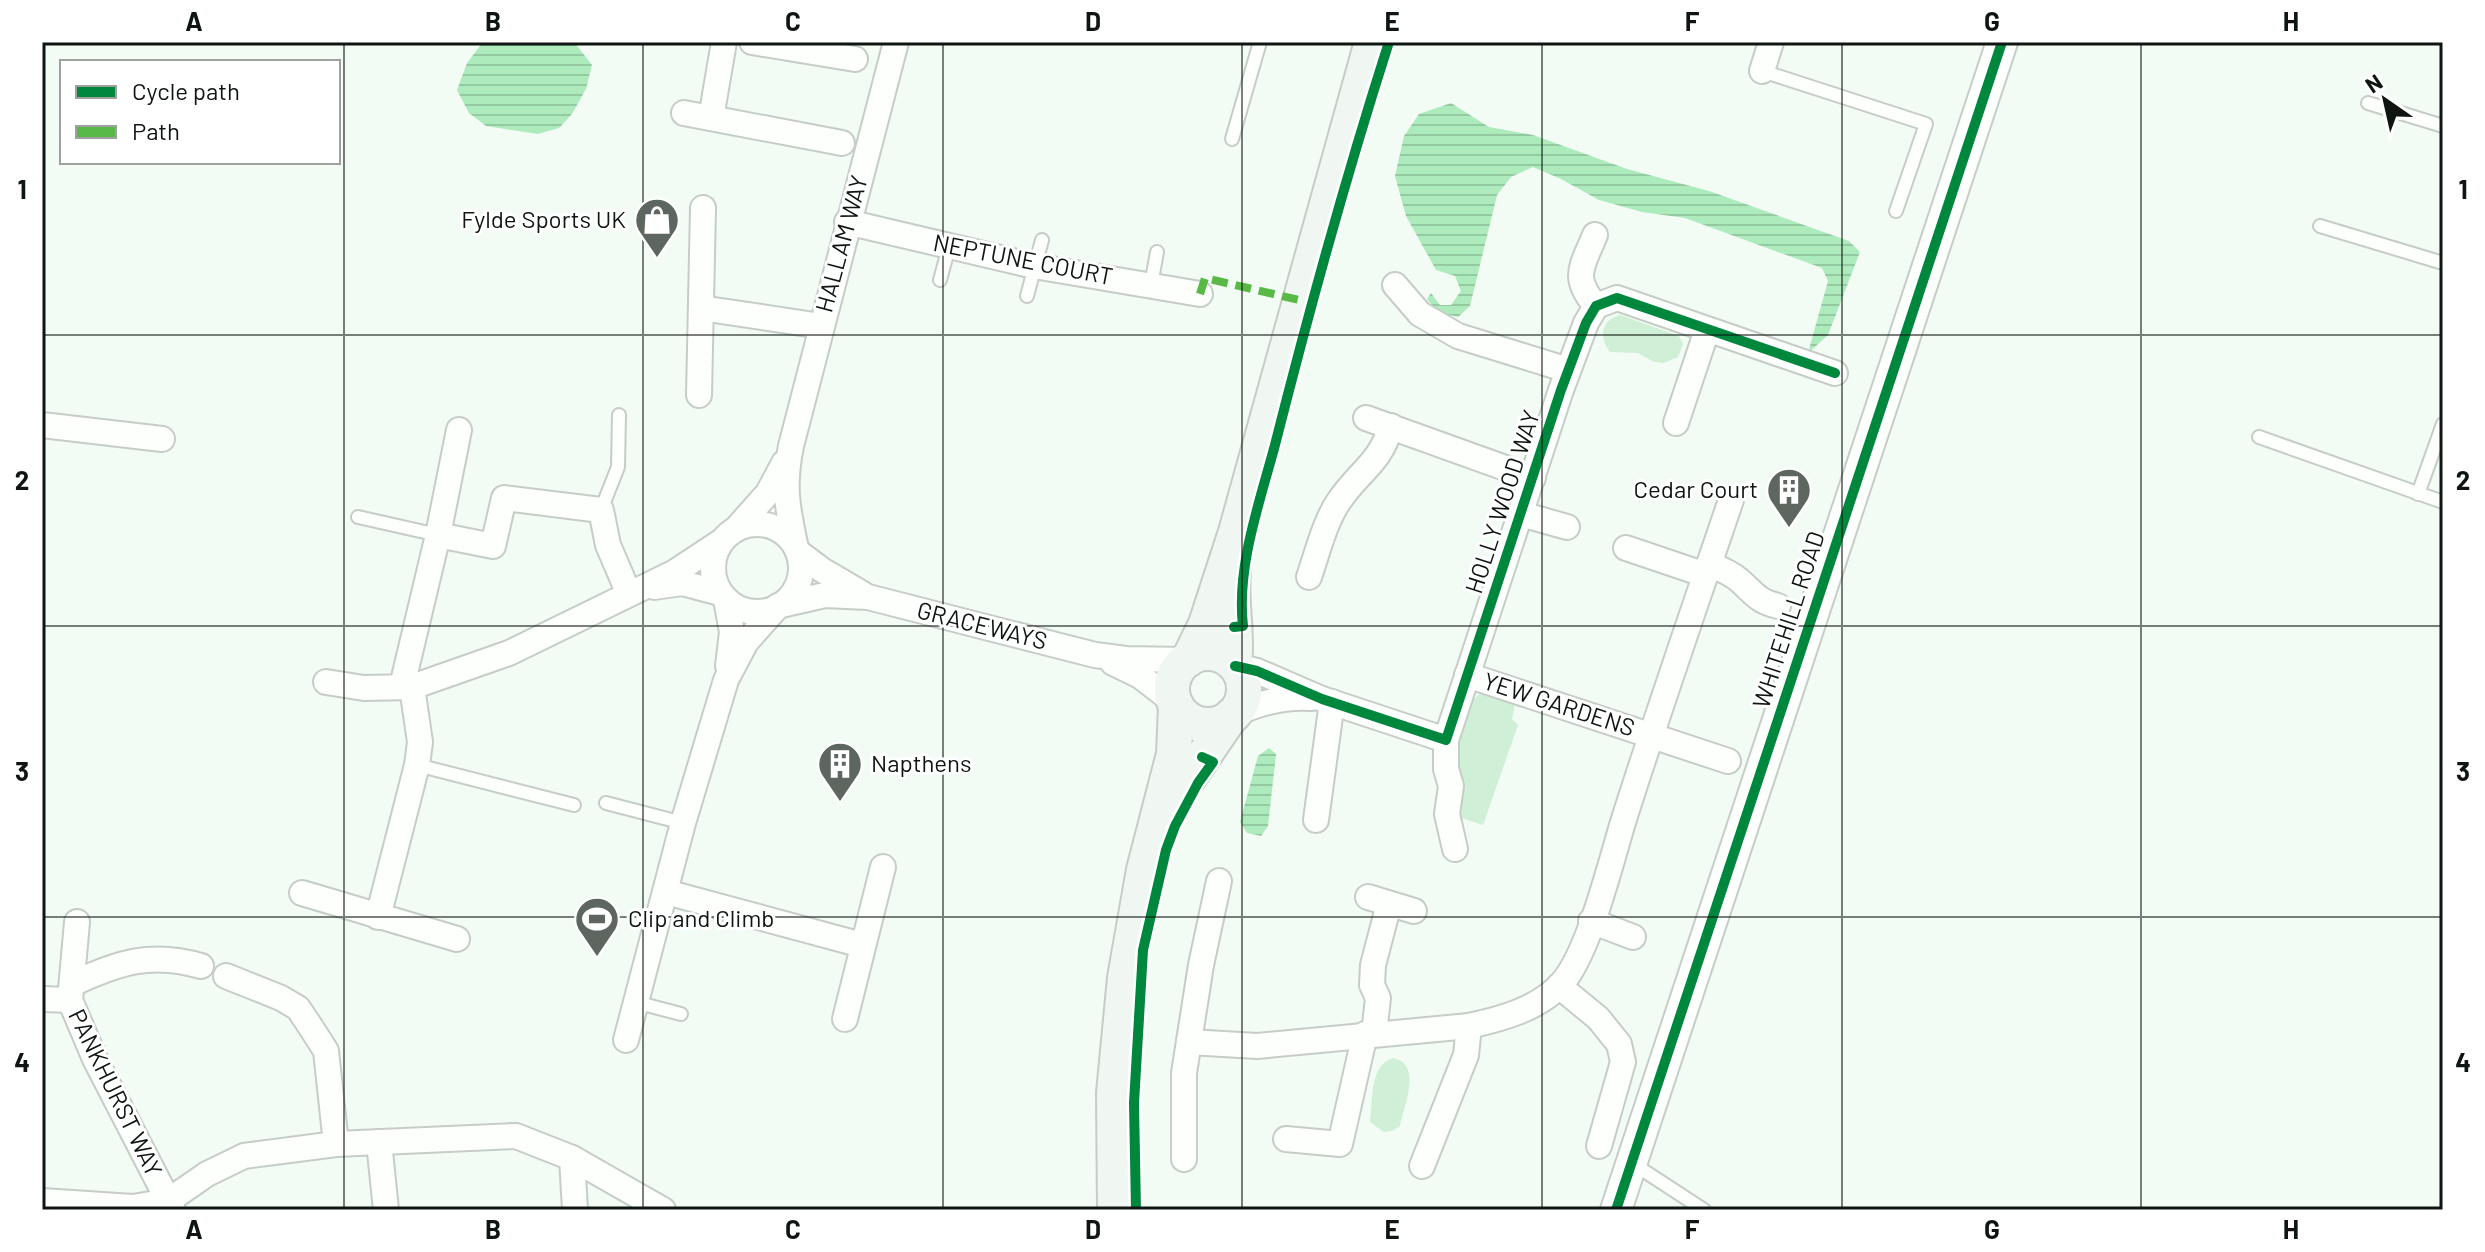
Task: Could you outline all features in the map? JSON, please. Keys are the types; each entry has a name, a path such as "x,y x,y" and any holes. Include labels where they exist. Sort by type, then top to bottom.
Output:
{"main road":[{"path":"1115,1210 1114,1093 1125,978 1144,870 1174,754 1173,680 1206,624 1236,532 1372,42"},
{"path":"1155,829 1240,703 1244,689 1235,665 1232,584 1236,532"},
{"path":"1188,659 1214,653 1235,665"},
{"path":"1175,704 1183,715 1199,724 1218,723 1232,715"}],"street":[{"path":"711,118 724,42"},
{"path":"752,42 855,59"},
{"name":"HALLAM WAY","path":"796,548 785,498 791,446 896,42"},
{"path":"1762,71 1771,42"},
{"name":"WHITEHILL ROAD","path":"1616,1210 2002,42"},
{"path":"684,113 842,143"},
{"path":"699,395 703,208"},
{"name":"NEPTUNE COURT","path":"847,222 1034,266 1200,294"},
{"path":"1595,235 1581,275 1584,293 1596,306 1617,298 1835,373"},
{"path":"1395,285 1420,314 1458,336 1568,370"},
{"name":"HOLLY WOOD WAY","path":"1455,849 1447,814 1451,786 1446,769 1446,740 1568,370 1596,306"},
{"path":"701,308 821,326"},
{"path":"1676,423 1707,330"},
{"name":"HOLLY WOOD WAY","path":"1366,418 1533,478"},
{"path":"42,425 162,439"},
{"path":"1309,577 1336,505 1385,446 1391,426"},
{"path":"378,917 417,765 420,742 407,686 459,430"},
{"name":"HALLAM WAY","path":"629,594 686,566 729,535 768,493 791,446"},
{"path":"438,535 493,546 504,498 601,510 608,545 629,594"},
{"name":"YEW GARDENS","path":"1651,735 1731,500"},
{"name":"HOLLY WOOD WAY","path":"1521,514 1567,527"},
{"path":"626,1040 683,823 726,680 732,632 712,567 717,549 729,535 746,525 768,525 787,535 796,548 801,576 790,597 746,642 726,680"},
{"name":"GRACEWAYS","path":"796,548 822,570 868,597"},
{"path":"1626,548 1737,578 1755,597 1778,606"},
{"path":"326,682 364,688 407,686 509,653 629,594 662,585 682,583 723,596 745,611 768,611 780,606"},
{"name":"GRACEWAYS","path":"780,606 825,595 868,597 1095,655 1126,659 1188,659"},
{"name":"GRACEWAYS","path":"1095,655 1140,676 1175,704"},
{"path":"1235,665 1446,740"},
{"name":"YEW GARDENS","path":"1467,675 1728,761"},
{"path":"1232,715 1282,699 1327,700"},
{"path":"1316,820 1327,700"},
{"path":"1189,1042 1257,1046 1469,1026 1499,1020 1525,1009 1559,986 1573,968 1651,735"},
{"path":"845,1019 883,867"},
{"path":"1184,1159 1184,1073 1201,965 1219,881"},
{"path":"666,892 862,945"},
{"path":"302,893 457,939"},
{"path":"1286,1139 1340,1144 1378,998 1372,985 1379,900 1414,911"},
{"path":"1591,921 1633,937"},
{"name":"PANKHURST WAY","path":"77,922 71,992 95,1059 170,1206"},
{"name":"PANKHURST WAY","path":"71,992 110,966 132,961 155,958 201,966"},
{"path":"226,976 298,1008 312,1029 326,1051 336,1144"},
{"path":"1559,986 1598,1018 1619,1044 1623,1062 1599,1146"},
{"path":"42,999 71,992"},
{"path":"1422,1166 1466,1055 1469,1026"},
{"path":"42,1201 133,1207 170,1206 207,1174 244,1156 336,1144 516,1136 572,1158 663,1210"},
{"path":"379,1142 386,1210"},
{"path":"572,1158 575,1210"}],"lane":[{"path":"1232,139 1260,42"},
{"path":"1762,71 1926,124 1896,211"},
{"path":"2368,103 2443,126"},
{"path":"2320,226 2443,263"},
{"path":"1027,296 1042,240"},
{"path":"940,280 949,247"},
{"path":"1151,285 1157,252"},
{"path":"601,510 618,467 619,415"},
{"path":"2418,494 2443,424"},
{"path":"2259,437 2443,502"},
{"path":"358,517 438,535"},
{"path":"417,765 574,805"},
{"path":"606,803 683,823"},
{"path":"635,1002 681,1014"},
{"path":"1632,1163 1704,1210"}],"shaded area":[{"path":"483,42 574,42 592,65 586,89 572,114 559,128 538,134 486,126 469,113 457,90 467,63"},
{"path":"1451,103 1489,127 1533,135 1627,169 1709,191 1849,241 1860,252 1828,335 1808,353 1828,281 1822,268 1685,218 1642,212 1599,200 1533,167 1511,177 1497,195 1470,306 1458,317 1437,312 1427,299 1431,293 1440,305 1451,305 1461,291 1455,276 1436,270 1406,216 1395,176 1404,136 1419,114"},
{"path":"1620,315 1679,336 1683,344 1678,357 1664,363 1654,362 1638,353 1610,352 1603,330 1608,321"},
{"path":"1481,693 1515,704 1512,719 1518,725 1483,825 1461,818 1456,812 1450,760 1472,700"},
{"path":"1269,748 1276,754 1268,826 1261,836 1247,833 1240,822 1258,756"},
{"path":"1393,1058 1407,1068 1409,1087 1400,1126 1384,1132 1370,1122 1372,1094 1380,1068"}],"marked path":[{"path":"1200,294 1205,278 1299,300"}],"cycle path":[{"path":"1234,627 1243,626 1243,580 1251,532 1330,240 1389,42"},
{"path":"1616,1210 2002,42"},
{"path":"1235,666 1257,671 1322,699 1446,740 1561,390 1586,323 1596,306 1617,298 1835,373"},
{"path":"1136,1210 1134,1103 1143,950 1166,850 1175,826 1213,762 1202,757"}],"place":[{"name":"Fylde Sports UK","path":"657,259"},
{"name":"Cedar Court","path":"1789,529"},
{"name":"Napthens","path":"840,803"},
{"name":"Clip and Climb","path":"597,958"}]}
